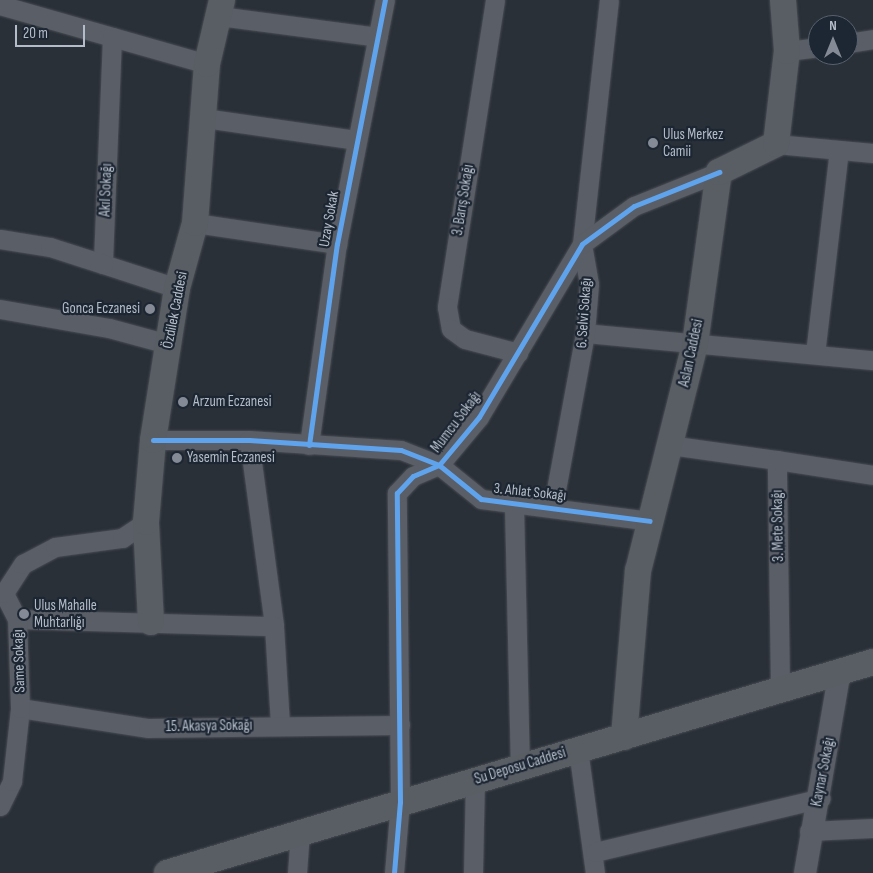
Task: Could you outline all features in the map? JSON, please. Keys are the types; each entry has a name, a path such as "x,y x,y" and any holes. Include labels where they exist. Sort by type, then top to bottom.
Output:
{"main road":[{"path":"719,172 776,144 787,51 783,0"},
{"name":"Özdilek Caddesi","path":"151,622 146,522 153,440 178,288 195,223 207,64 220,8"},
{"name":"Aslan Caddesi","path":"624,737 638,571 695,344 719,172"},
{"name":"Su Deposu Caddesi","path":"167,873 520,765 624,737 780,688 873,662"}],"street":[{"name":"Uzay Sokak","path":"309,445 337,244 385,0"},
{"name":"3. Barış Sokağı","path":"495,0 446,307 451,329 465,339 518,353"},
{"name":"6. Selvi Sokağı","path":"553,506 585,333 589,284 582,244 609,0"},
{"path":"0,4 207,64"},
{"path":"220,8 378,37"},
{"name":"Akıl Sokağı","path":"103,264 112,37"},
{"path":"858,41 873,39"},
{"path":"787,51 808,48"},
{"path":"204,118 356,140"},
{"path":"776,144 873,153"},
{"path":"815,354 839,150"},
{"name":"Mumcu Sokağı","path":"394,873 400,802 397,493 413,476 439,464 479,417 582,244 634,206 719,172"},
{"path":"195,223 337,244"},
{"path":"0,239 50,247 178,288"},
{"path":"0,309 108,328 168,344"},
{"path":"585,333 873,360"},
{"name":"3. Ahlat Sokağı","path":"153,440 249,440 401,450 439,464 481,499 514,506 553,506 650,521"},
{"path":"249,440 274,626 280,725"},
{"path":"669,445 873,475"},
{"name":"3. Mete Sokağı","path":"777,460 780,688"},
{"path":"514,506 520,765"},
{"name":"Same Sokağı","path":"0,806 12,781 20,708 17,619 2,593 22,564 55,547 122,538 146,522"},
{"path":"17,619 274,626"},
{"name":"Kaynar Sokağı","path":"805,873 809,831 821,798 840,671"},
{"name":"15. Akasya Sokağı","path":"20,708 148,728 400,725"},
{"path":"578,749 595,852 595,873"},
{"path":"473,873 475,780"},
{"path":"595,852 821,798"},
{"path":"809,831 873,828"},
{"path":"297,873 300,832"}],"cycle path":[{"path":"309,445 337,244 385,0"},
{"path":"394,873 400,802 397,493 413,476 439,465 479,417 582,244 634,206 719,172"},
{"path":"153,440 249,440 401,450 439,465 481,499 650,521"}],"place":[{"name":"Ulus Merkez Camii","path":"653,143"},
{"name":"Gonca Eczanesi","path":"150,309"},
{"name":"Arzum Eczanesi","path":"183,402"},
{"name":"Yasemin Eczanesi","path":"177,458"},
{"name":"Ulus Mahalle Muhtarlığı","path":"24,614"}]}
